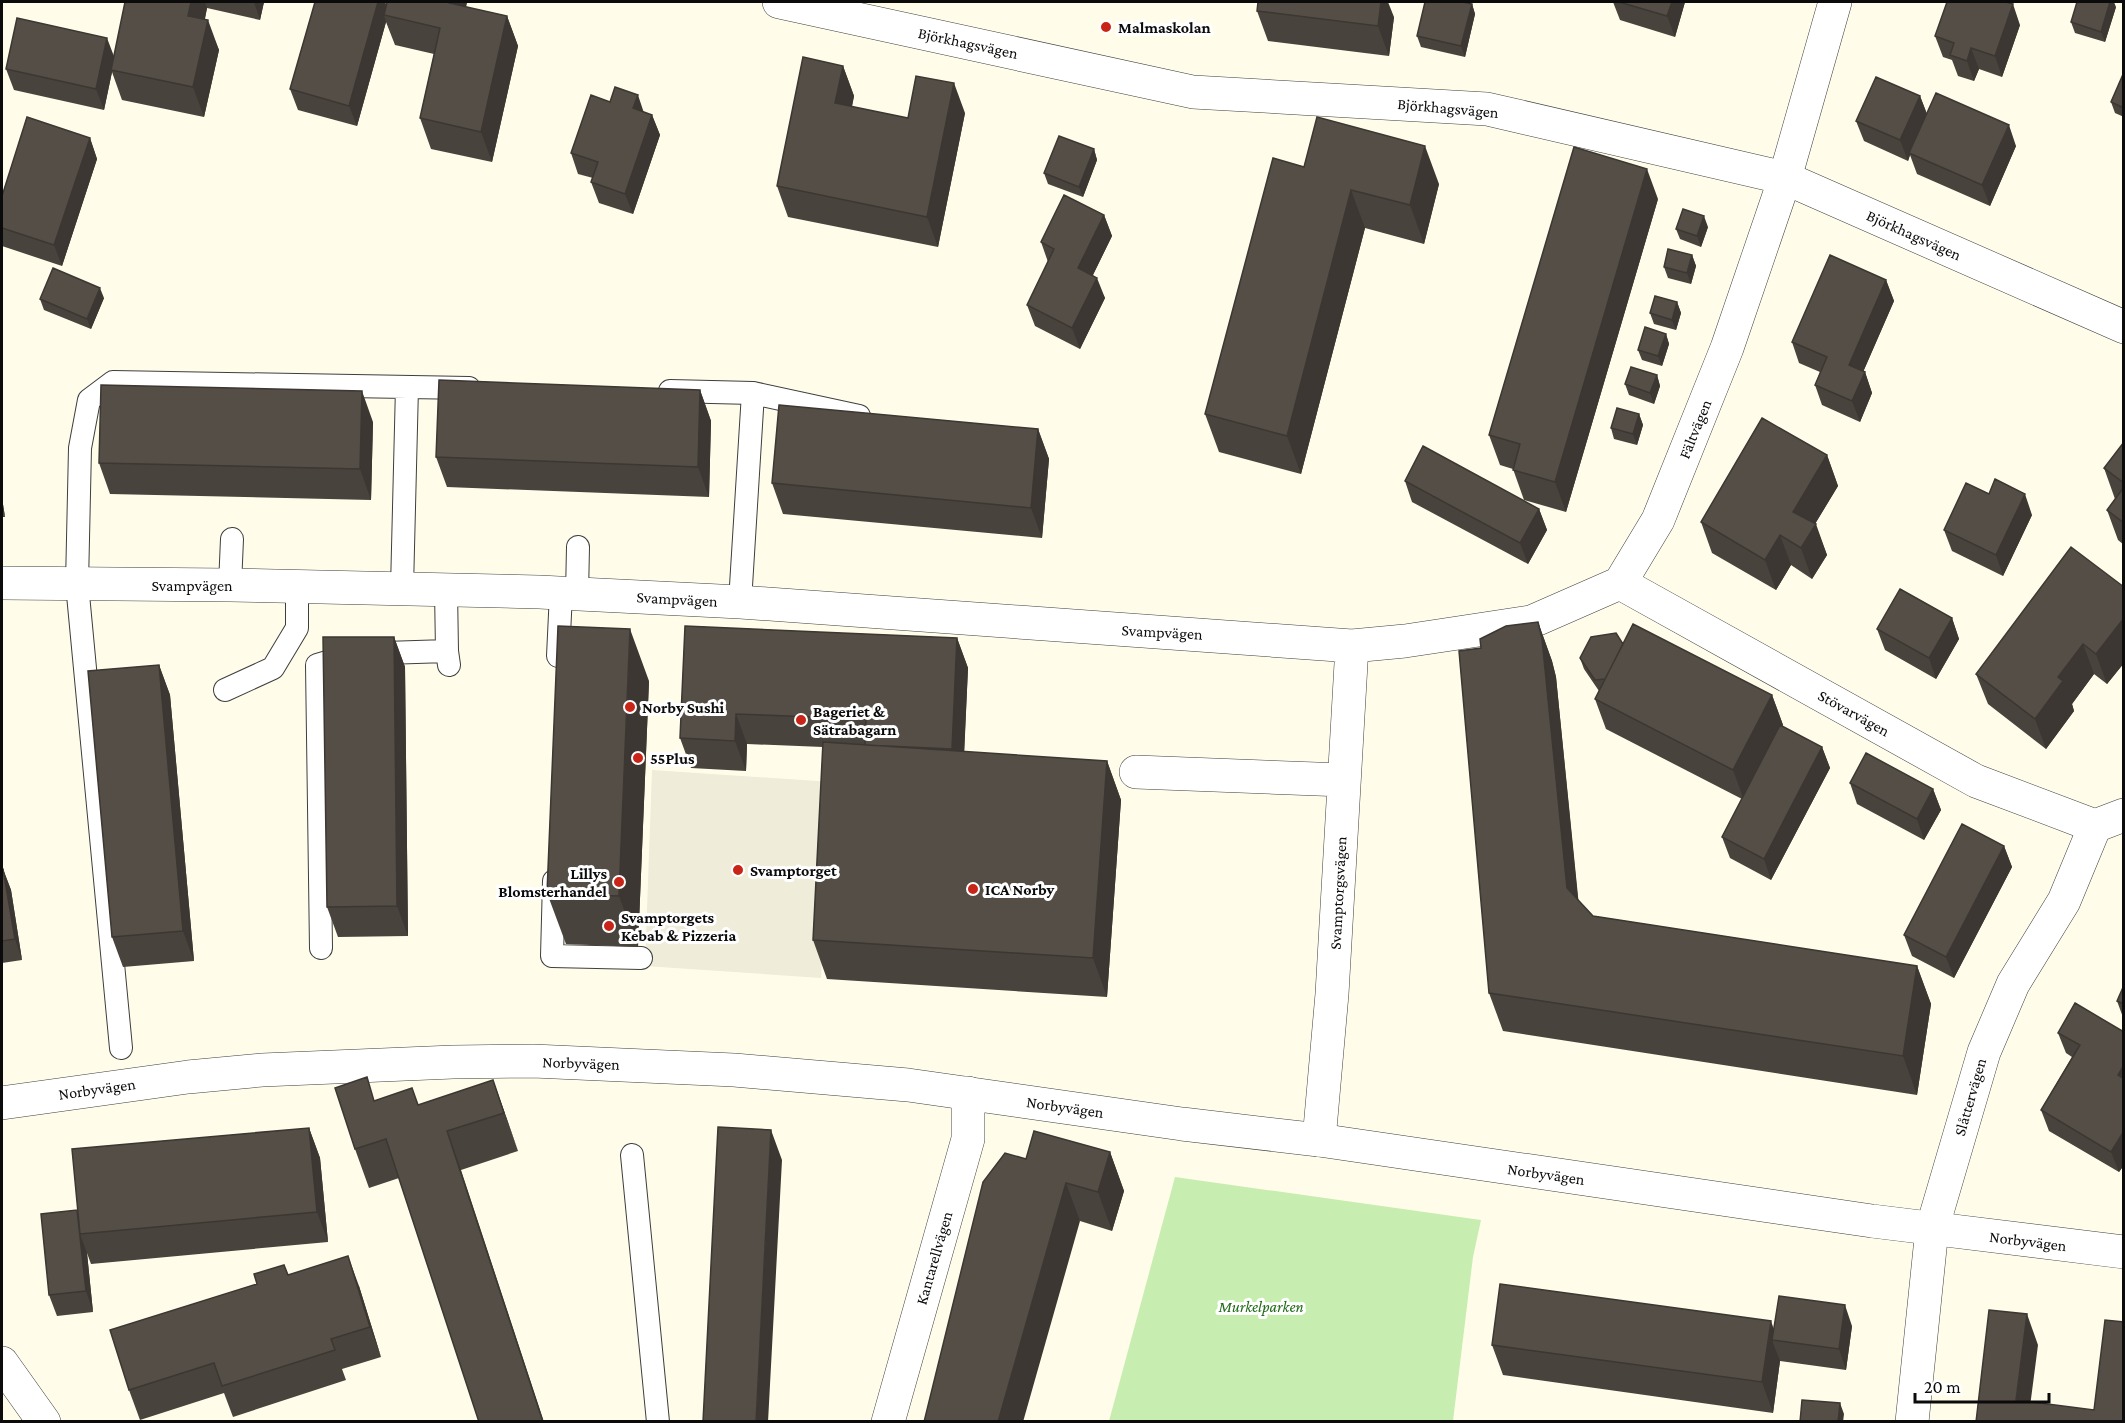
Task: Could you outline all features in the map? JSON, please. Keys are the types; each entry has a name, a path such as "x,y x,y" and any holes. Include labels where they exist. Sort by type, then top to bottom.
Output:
{"street":[{"name":"Björkhagsvägen","path":"779,2 1193,92 1487,109 1785,178 2124,327"},
{"name":"Fältvägen","path":"1620,584 1658,520 1727,348 1785,178 1835,2"},
{"name":"Svampvägen","path":"2,583 402,588 569,594 740,602 1352,646"},
{"path":"1352,646 1405,641 1532,622 1620,584"},
{"name":"Stövarvägen","path":"1620,584 1976,781 2109,820"},
{"name":"Svamptorgsvägen","path":"1319,1140 1332,994 1352,646"},
{"path":"1137,772 1344,780"},
{"name":"Slåttervägen","path":"1912,1422 1932,1229 1983,1052 2013,984 2064,901 2109,820"},
{"name":"Norbyvägen","path":"2,1103 188,1077 262,1070 533,1061 734,1070 908,1085 1170,1122 1319,1140 1932,1229 2124,1252"},
{"name":"Kantarellvägen","path":"888,1422 968,1139 968,1093"},
{"path":"2,1363 34,1417"}],"lane":[{"path":"121,1048 77,584 80,448 90,400 113,382 490,388"},
{"path":"402,588 407,387"},
{"path":"645,391 753,393 878,420"},
{"path":"740,602 753,393"},
{"path":"231,585 232,539"},
{"path":"558,677 578,547"},
{"path":"225,690 273,668 297,628 297,586"},
{"path":"321,948 317,665 354,654 448,659 446,590"},
{"path":"554,863 552,956 640,958"},
{"path":"632,1155 658,1422"}],"green space":[{"name":"Murkelparken","path":"1175,1177 1481,1220 1473,1257 1453,1421 1109,1421"}],"shaded area":[{"name":"Svamptorget","path":"652,770 832,782 821,978 645,966"}],"building":[{"path":"125,2 191,2 188,16 208,20 193,87 111,70"},
{"path":"315,2 378,2 349,106 290,89"},
{"path":"387,2 449,2 507,16 481,132 420,118 440,28 384,15"},
{"path":"1258,2 1381,2 1378,26 1257,11"},
{"path":"1425,2 1472,4 1461,46 1417,36"},
{"path":"1619,2 1672,2 1667,16"},
{"path":"1947,2 2013,4 1995,56 1971,48 1967,61 1950,55 1954,43 1935,36"},
{"path":"2077,2 2110,2 2101,32 2071,22"},
{"path":"17,18 107,38 96,89 6,69"},
{"path":"803,57 843,66 835,103 908,118 916,76 954,83 927,217 777,186"},
{"path":"2124,72 2124,108 2111,102"},
{"path":"1876,77 1920,96 1900,140 1856,121"},
{"path":"615,87 638,95 633,108 652,115 625,194 591,182 598,162 571,153 591,95 610,102"},
{"path":"1936,93 2009,125 1982,185 1909,153"},
{"path":"27,117 90,138 54,245 2,228 2,196"},
{"path":"1317,117 1425,146 1410,205 1351,190 1287,436 1205,414 1273,158 1304,167"},
{"path":"1059,136 1094,149 1079,187 1044,173"},
{"path":"1574,147 1647,169 1555,482 1513,470 1520,444 1489,435"},
{"path":"1064,195 1104,215 1078,268 1097,278 1072,328 1027,305 1054,249 1041,242"},
{"path":"1683,209 1704,216 1697,236 1676,229"},
{"path":"1668,249 1692,255 1687,273 1664,267"},
{"path":"1830,255 1886,280 1849,365 1865,372 1852,401 1815,385 1827,357 1792,342"},
{"path":"53,268 100,288 87,319 40,299"},
{"path":"1655,296 1677,302 1672,320 1650,313"},
{"path":"1645,327 1666,334 1658,356 1638,350"},
{"path":"1631,367 1657,375 1650,393 1625,384"},
{"path":"439,380 700,390 698,467 436,457"},
{"path":"101,385 362,391 360,469 99,463"},
{"path":"779,405 1038,429 1031,508 772,483"},
{"path":"1617,408 1639,414 1633,434 1611,428"},
{"path":"1762,418 1827,455 1793,512 1816,524 1801,548 1780,535 1765,560 1701,522"},
{"path":"2124,442 2124,483 2104,468"},
{"path":"1423,446 1539,509 1520,543 1405,481"},
{"path":"1995,479 2025,494 1996,555 1944,530 1966,483 1989,494"},
{"path":"2124,487 2124,523 2107,510"},
{"path":"2071,547 2124,587 2124,618 2096,654 2083,644 2058,677 2063,681 2035,719 1976,674"},
{"path":"1900,589 1952,618 1929,658 1877,629"},
{"path":"1538,622 1542,639 1567,888 1593,916 1917,966 1903,1056 1489,993 1459,651 1481,648 1480,639 1506,626"},
{"path":"1633,624 1772,695 1733,770 1595,699"},
{"path":"558,626 630,629 619,896 547,893"},
{"path":"685,626 957,638 952,749 865,745 866,719 736,714 735,741 680,738"},
{"path":"1616,633 1623,644 1605,679 1595,680 1580,658 1591,637"},
{"path":"323,637 394,637 397,906 327,907"},
{"path":"159,665 183,931 112,937 88,671"},
{"path":"1780,725 1822,747 1764,859 1722,837"},
{"name":"ICA Norby","path":"823,742 1107,761 1093,958 813,940"},
{"path":"1866,753 1933,789 1917,819 1850,783"},
{"path":"1962,824 2004,846 1946,957 1904,935"},
{"path":"2,869 15,939 2,941"},
{"path":"2124,985 2124,1004 2117,1001"},
{"path":"2075,1003 2124,1032 2124,1065 2118,1075 2124,1079 2124,1131 2111,1152 2041,1110 2080,1045 2058,1033"},
{"path":"367,1077 374,1101 412,1088 418,1105 493,1080 504,1113 447,1131 543,1422 479,1422 386,1139 355,1149 335,1088"},
{"path":"718,1127 771,1130 756,1422 703,1422"},
{"path":"309,1128 317,1212 80,1234 72,1149"},
{"path":"1034,1131 1110,1152 1098,1192 1066,1183 998,1422 924,1422 983,1182 1005,1153 1026,1159"},
{"path":"77,1210 86,1291 49,1295 41,1214"},
{"path":"348,1256 370,1327 331,1339 335,1350 222,1386 214,1363 129,1390 110,1330 257,1284 254,1274 284,1265 288,1275"},
{"path":"1500,1284 1771,1321 1762,1382 1492,1345"},
{"path":"1779,1296 1845,1305 1839,1349 1772,1340"},
{"path":"1989,1310 2027,1314 2016,1400 2094,1410 2105,1320 2124,1322 2124,1422 1976,1422"},
{"path":"1802,1400 1840,1403 1838,1422 1800,1422"}],"place":[{"name":"Malmaskolan","path":"1106,27"},
{"name":"Norby Sushi","path":"630,707"},
{"name":"Bageriet & Sätrabagarn","path":"801,720"},
{"name":"55Plus","path":"638,758"},
{"name":"Svamptorget","path":"738,870"},
{"name":"Lillys Blomsterhandel","path":"619,882"},
{"name":"ICA Norby","path":"973,889"},
{"name":"Svamptorgets Kebab & Pizzeria","path":"609,926"}]}
